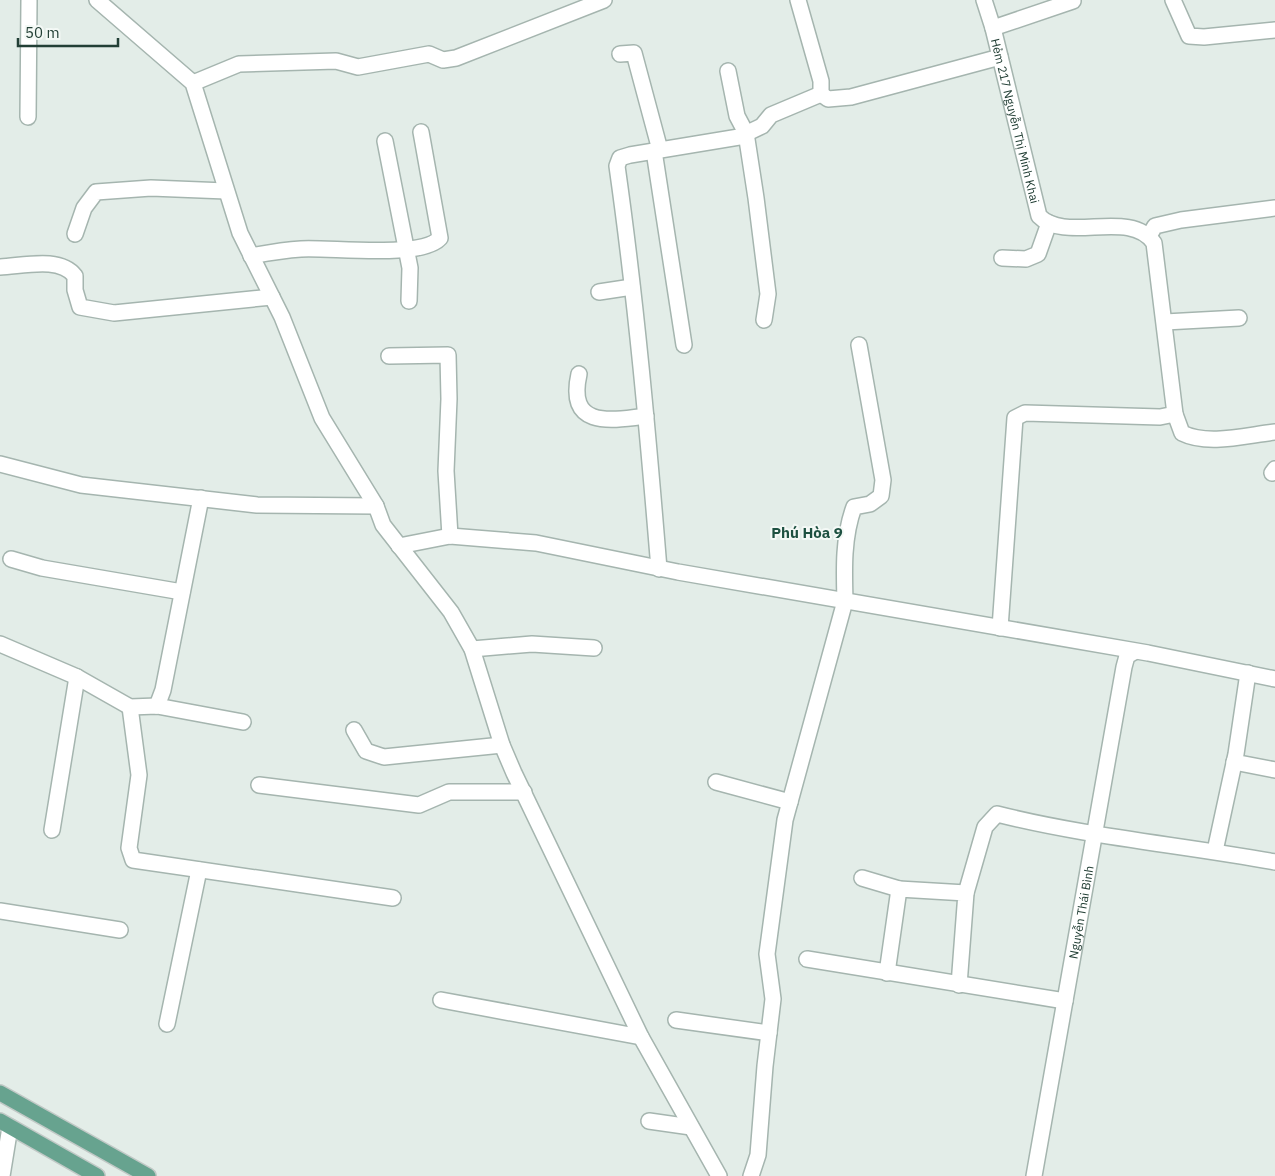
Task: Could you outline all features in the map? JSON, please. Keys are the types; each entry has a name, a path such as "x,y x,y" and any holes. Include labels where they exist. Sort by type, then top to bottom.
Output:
{"main road":[{"path":"0,1093 148,1176"},
{"path":"5,1124 97,1176"}],"street":[{"path":"28,117 30,103 30,0"},
{"path":"97,0 193,83 240,234 272,297 322,418 376,506 383,525 451,612 472,649 502,745 524,792 642,1037 719,1176"},
{"path":"193,83 239,64 336,61 358,67 429,54 443,60 456,58 604,0"},
{"path":"798,0 821,81 821,94"},
{"name":"Hẻm 217 Nguyễn Thị Minh Khai","path":"984,0 993,28 1038,216 1049,223"},
{"path":"993,28 1074,0"},
{"path":"1173,0 1189,36 1204,37 1275,30"},
{"path":"620,54 634,53 657,150 684,345"},
{"path":"821,94 828,99 851,97 925,79 1000,57"},
{"path":"728,71 737,116 746,133 768,294 764,320"},
{"path":"659,569 646,416 617,166 620,158 739,137 762,126 771,115 821,94"},
{"path":"251,256 301,249 406,249 435,244 440,238 421,132"},
{"path":"385,141 410,268 409,301"},
{"path":"75,234 84,208 96,192 151,188 226,191"},
{"path":"1149,236 1155,226 1181,220 1275,208"},
{"path":"1002,258 1026,259 1038,254 1049,223 1065,226 1119,227 1140,230 1149,236 1154,243 1157,256 1174,414 1182,433 1192,438 1215,439 1275,432"},
{"path":"0,267 53,264 70,268 75,276 74,290 80,307 114,313 272,297"},
{"path":"599,292 632,287"},
{"path":"1165,322 1240,318"},
{"path":"751,1176 758,1155 772,999 767,954 785,820 845,601 843,564 849,520 854,507 870,504 881,496 883,480 859,345"},
{"path":"389,356 448,355 449,399 446,471 450,536"},
{"path":"579,374 576,388 580,409 591,418 612,420 646,416"},
{"path":"1000,628 1015,418 1025,413 1160,417 1174,414"},
{"path":"0,464 81,485 257,505 376,506"},
{"path":"157,706 163,690 200,498"},
{"path":"399,546 450,536 536,543 659,569 1148,653 1275,679"},
{"path":"11,559 42,568 182,592"},
{"path":"0,644 77,677 130,707 157,706 243,722"},
{"path":"472,649 532,644 594,648"},
{"name":"Nguyễn Thái Bình","path":"1034,1176 1124,667 1128,656 1134,652"},
{"path":"1215,851 1234,762 1248,673"},
{"path":"52,830 77,677"},
{"path":"130,707 139,775 129,848 133,860 393,898"},
{"path":"354,730 366,751 384,757 502,745"},
{"path":"1234,762 1275,770"},
{"path":"716,782 790,802"},
{"path":"259,785 417,805 449,792 524,792"},
{"path":"959,985 966,893 985,827 997,814 1038,824 1275,862"},
{"path":"168,1024 199,870"},
{"path":"862,878 899,889 966,893"},
{"path":"887,973 899,889"},
{"path":"0,911 120,930"},
{"path":"807,959 1065,1001"},
{"path":"441,1000 642,1037"},
{"path":"676,1020 768,1032"},
{"path":"649,1121 691,1127"},
{"path":"2,1176 5,1124"}],"district":[{"name":"Phú Hòa 9","path":"807,532"}]}
